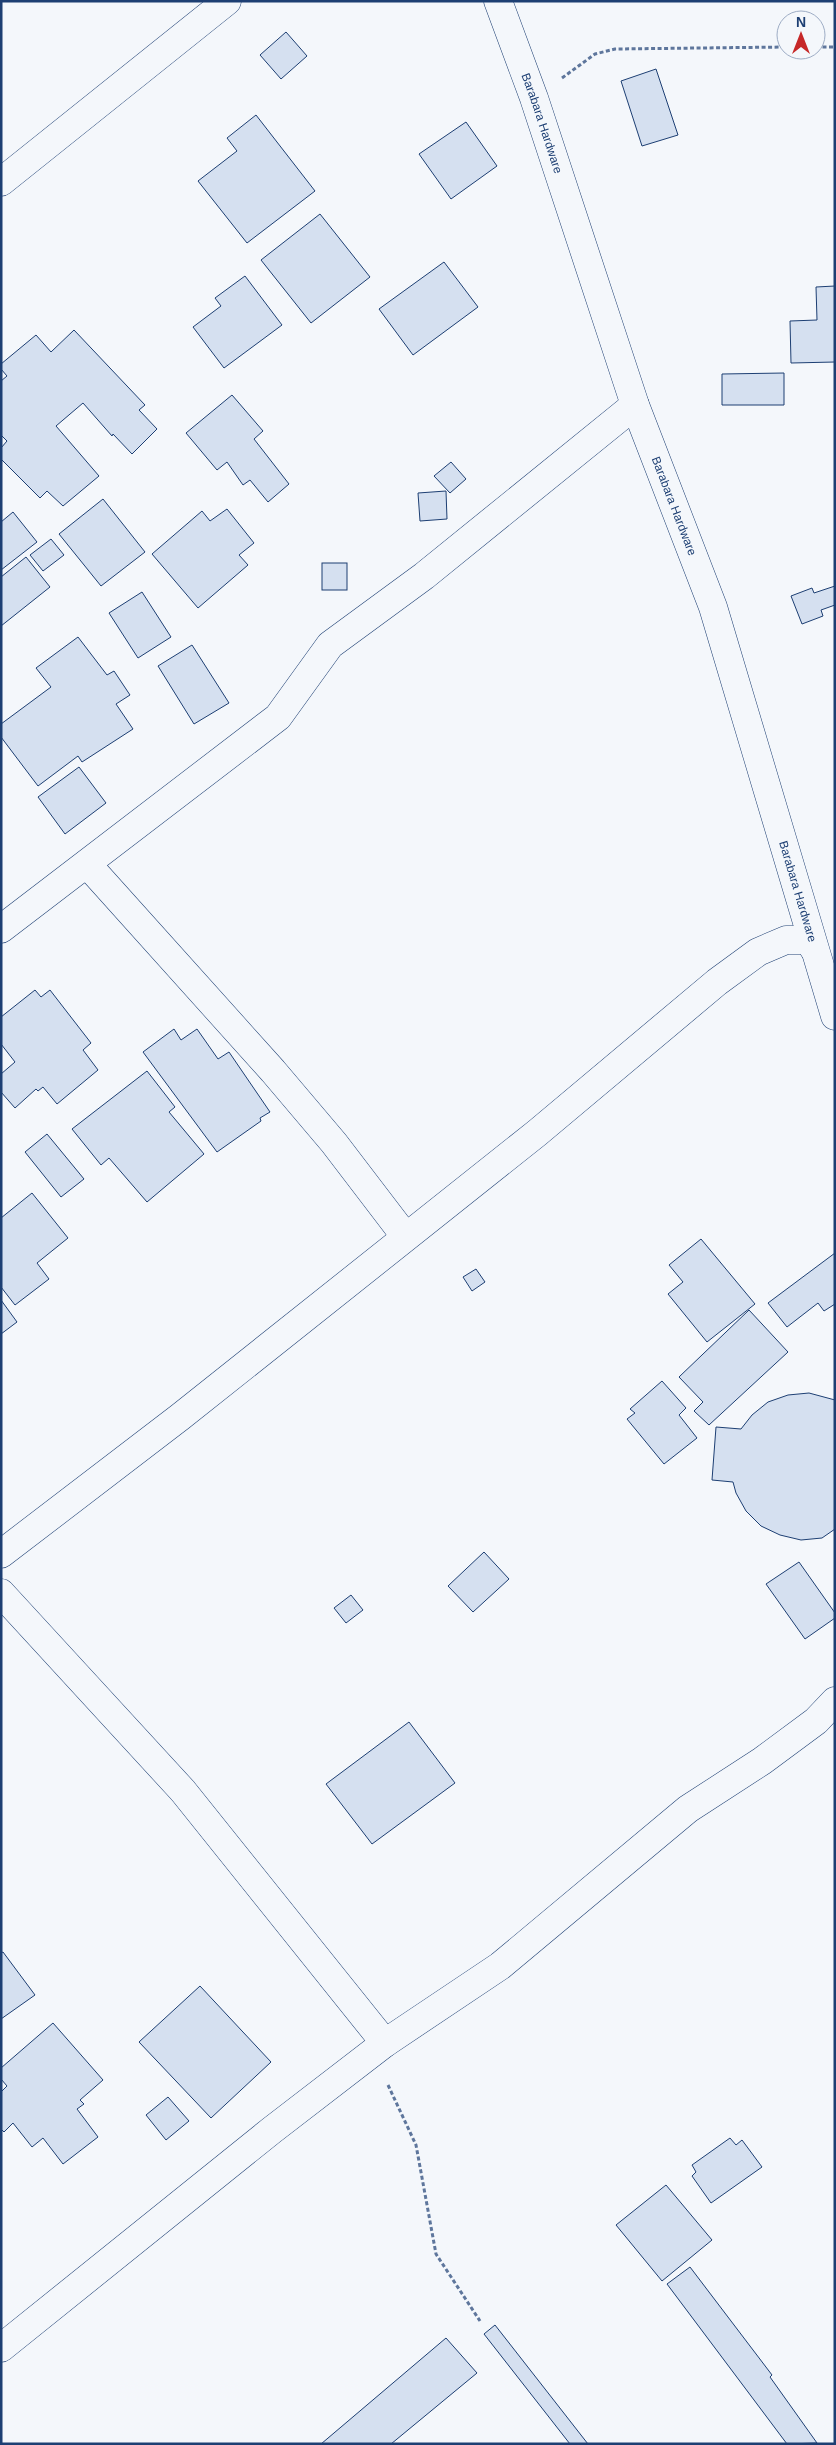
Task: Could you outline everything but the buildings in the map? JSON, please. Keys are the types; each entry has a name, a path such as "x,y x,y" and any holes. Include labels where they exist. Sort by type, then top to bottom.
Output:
{"street":[{"path":"1,182 227,1"},
{"name":"Barabara Hardware","path":"498,1 534,98 634,405 713,607 835,1016"},
{"path":"1,929 278,718 330,645 424,576 634,405"},
{"path":"87,864 273,1071 334,1143 405,1236"},
{"path":"1,1554 180,1417 405,1236 538,1133 717,982 758,952 786,940 808,940 814,949"},
{"path":"1,1593 183,1791 377,2049"},
{"path":"1,2348 272,2130 377,2049 500,1966 688,1809 762,1761 816,1721 835,1701"}],"path":[{"path":"534,98 595,54 615,49 776,47"},
{"path":"377,2049 389,2088 416,2146 436,2254 480,2321"}]}
